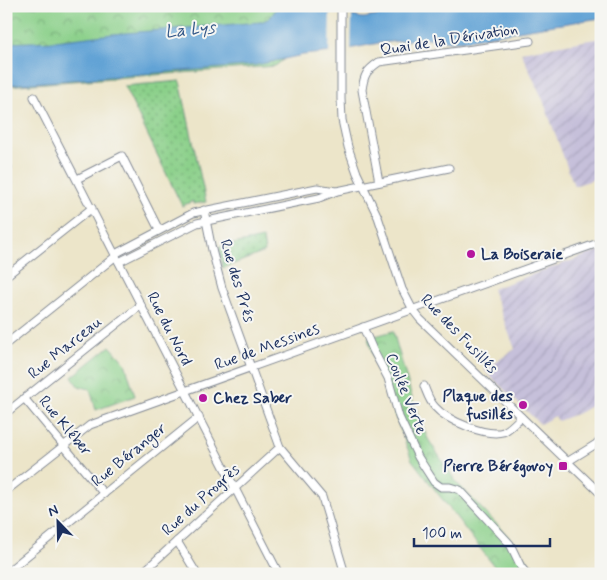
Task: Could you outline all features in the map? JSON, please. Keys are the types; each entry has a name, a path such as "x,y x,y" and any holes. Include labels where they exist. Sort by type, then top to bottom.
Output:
{"street":[{"name":"Rue des Fusillés","path":"341,6 340,69 344,129 351,158 378,217 402,290 412,310 601,494"},
{"name":"Quai de la Dérivation","path":"379,182 362,90 363,79 368,70 379,62 530,41"},
{"name":"Rue du Nord","path":"34,97 279,574"},
{"path":"6,155 8,168 6,177"},
{"path":"77,179 122,156 160,230"},
{"path":"117,257 206,221 319,198 337,191 363,185 449,168"},
{"path":"6,344 117,257 160,230 193,213 317,188 337,191"},
{"path":"6,276 92,208"},
{"name":"Rue des Prés","path":"204,210 222,288 280,447 322,498 345,574"},
{"name":"Rue de Messines","path":"6,491 90,425 601,242"},
{"name":"Rue Marceau","path":"6,413 141,305"},
{"name":"Coulée Verte","path":"364,327 373,350 388,378 404,429 418,457 434,482 441,487 460,490 510,544 520,567 527,574"},
{"path":"424,386 432,403 438,410 478,430 492,433 504,432 521,417"},
{"name":"Rue Kléber","path":"24,398 104,494"},
{"name":"Rue Béranger","path":"8,573 199,417"},
{"path":"567,462 601,441"},
{"name":"Rue du Progrès","path":"140,574 280,447"},
{"path":"177,542 197,574"}],"shaded area":[{"path":"601,38 601,177 574,186 543,100 521,52"},
{"path":"601,250 601,400 581,412 558,421 555,416 540,424 484,370 515,349 492,289"}],"green space":[{"path":"6,6 325,6 295,51 275,66 6,86"},
{"path":"180,81 206,202 193,204 193,201 182,206 124,86"},
{"path":"263,238 265,252 223,268 219,247"},
{"path":"393,331 415,408 428,439 456,482 508,536 537,574 502,574 497,570 412,460 368,338"},
{"path":"110,346 125,363 135,396 96,410 90,389 78,386 72,377"}],"water":[{"name":"La Lys","path":"278,6 336,6 352,16 363,18 438,6 601,6 601,18 462,41 429,38 379,43 333,52 303,55 256,65 6,85 6,43 55,41 113,34 261,22 270,18"}],"pier":[{"path":"330,6 340,6 352,13 351,52 329,55"}],"place":[{"name":"La Boiseraie","path":"471,254"},
{"name":"Chez Saber","path":"203,398"},
{"name":"Plaque des fusillés","path":"523,405"},
{"name":"Pierre Bérégovoy","path":"563,466"}]}
